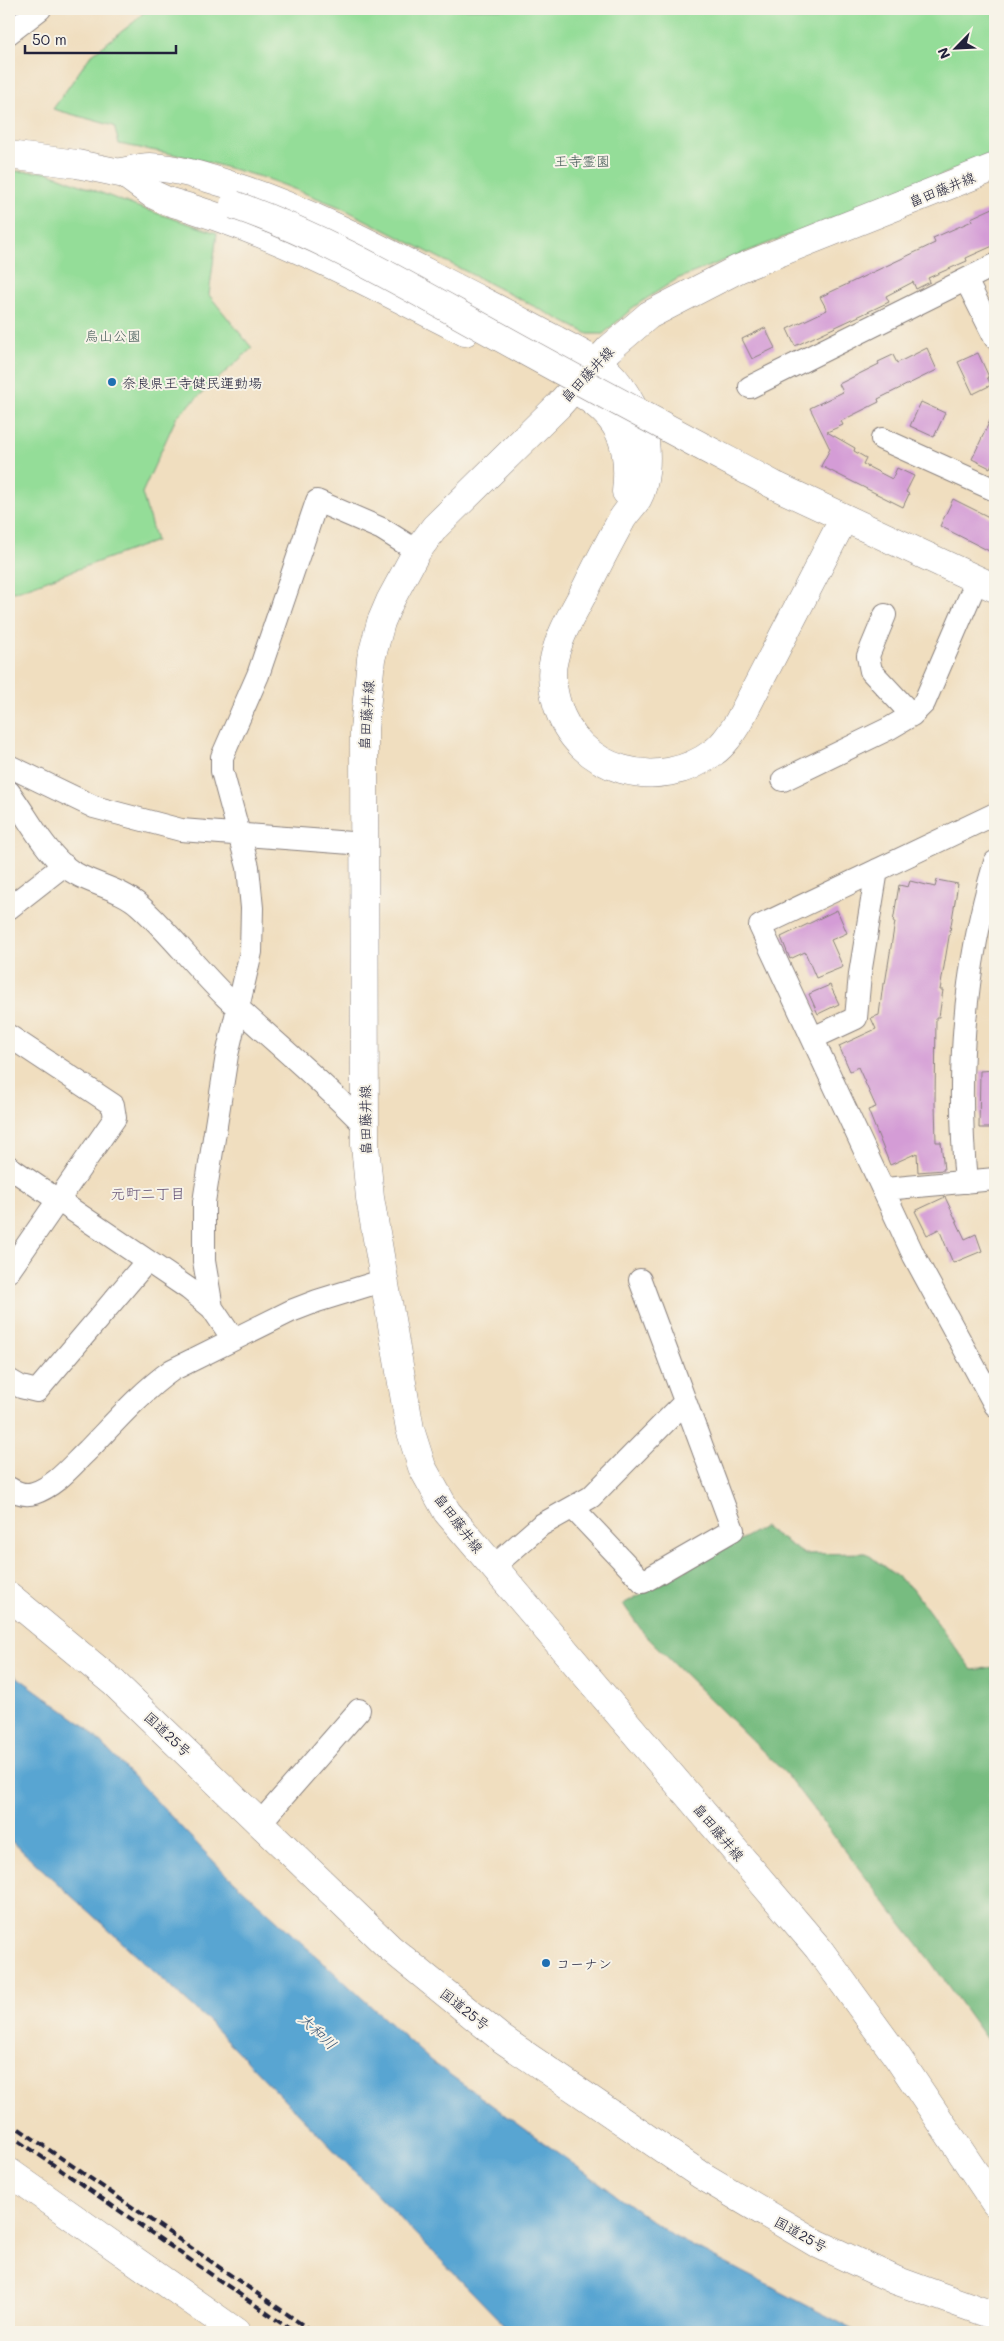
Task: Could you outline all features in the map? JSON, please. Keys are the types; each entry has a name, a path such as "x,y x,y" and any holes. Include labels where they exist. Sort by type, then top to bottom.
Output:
{"main road":[{"path":"9,155 122,172 234,205 280,222 333,246 564,373 776,486 986,584"},
{"path":"122,172 146,167 172,169 244,190 293,207 326,221 597,362 612,375 638,418 646,441 645,472 638,498 622,517 559,643 553,661 554,689 563,720 574,738 584,749 615,767 657,774 676,770 700,760 718,749 732,732 844,518"},
{"name":"畠田藤井線","path":"995,167 738,269 664,306 644,319 597,362 574,389 436,527 417,551 382,622 371,659 364,730 365,1126 370,1198 410,1429 415,1449 426,1475 442,1504 494,1567 818,1948 898,2058 995,2203"},
{"path":"122,172 152,194 167,201 276,238 312,254 598,403 614,422 623,442 627,459 627,481 622,517"},
{"name":"国道25号","path":"9,1596 114,1684 390,1948 502,2039 651,2142 773,2218 848,2259 895,2280 995,2316"},
{"path":"9,2172 236,2332"}],"street":[{"path":"9,33 40,9"},
{"path":"750,387 995,265"},
{"path":"966,280 995,337"},
{"path":"882,439 995,490"},
{"path":"212,1308 204,1261 204,1202 228,1055 251,952 252,925 248,867 222,771 222,757 258,675 317,501 382,529 417,551"},
{"path":"783,780 890,728 912,715 924,703 986,584"},
{"path":"885,615 868,656 871,671 912,715"},
{"path":"9,766 110,813 181,830 364,844"},
{"path":"9,792 48,848 64,865 78,874 115,890 138,905 238,1008 328,1088 365,1126"},
{"path":"995,814 760,926 914,1256 995,1405"},
{"path":"966,1182 961,1102 965,1018 980,919 995,862"},
{"path":"9,908 64,865"},
{"path":"813,1038 856,1018 860,974 877,870"},
{"path":"9,1036 113,1105 115,1118 9,1271"},
{"path":"9,1167 189,1289 212,1308 233,1339"},
{"path":"884,1189 995,1179"},
{"path":"9,1380 21,1387 37,1391 147,1261"},
{"path":"9,1488 18,1493 33,1494 46,1488 63,1474 154,1382 172,1370 233,1339 317,1301 384,1280"},
{"path":"573,1508 643,1582 733,1530 640,1280"},
{"path":"494,1567 542,1525 592,1497 685,1402"},
{"path":"260,1823 359,1710"}],"green space":[{"name":"王寺霊園","path":"147,9 995,9 995,152 933,179 677,279 635,306 603,334 588,334 340,207 268,179 193,158 119,144 114,126 53,109 91,55 134,22"},
{"name":"奈良県王寺健民運動場","path":"9,171 47,172 135,206 217,233 209,295 252,348 177,416 142,493 156,541 14,592 9,589"},
{"path":"764,1527 804,1554 866,1553 912,1588 972,1670 995,1667 995,2051 931,1962 786,1774 645,1635 623,1604"}],"water":[{"name":"大和川","path":"9,1671 84,1725 223,1871 431,2061 673,2236 858,2332 511,2332 205,2018 9,1839"}],"building":[{"path":"995,207 995,245 966,258 967,261 928,278 930,282 916,289 913,282 886,296 889,302 795,346 787,329 827,310 820,297 935,243 933,238 972,221 971,218"},
{"path":"765,328 775,348 752,359 742,339"},
{"path":"927,348 937,370 878,399 879,402 841,421 843,425 827,432 855,448 854,451 866,458 863,464 892,479 897,468 914,476 906,492 909,494 903,507 821,466 830,449 810,408 843,392 839,384 879,364 878,362 893,355 897,363"},
{"path":"978,353 991,385 973,394 958,362"},
{"path":"921,402 945,413 934,437 910,426"},
{"path":"995,410 995,457 990,468 972,459"},
{"path":"953,499 995,520 995,554 940,526"},
{"path":"937,880 958,884 940,990 943,990 939,1017 936,1017 936,1142 941,1142 944,1170 918,1172 917,1153 890,1165 868,1110 876,1107 858,1067 850,1071 839,1046 876,1029 871,1018 879,1015 895,922 893,922 899,885 908,887 910,881 935,887"},
{"path":"837,910 847,933 831,940 843,967 816,978 805,952 790,959 781,937"},
{"path":"830,985 839,1004 818,1014 809,994"},
{"path":"995,1070 995,1128 979,1128 980,1071"},
{"path":"945,1197 965,1239 976,1234 982,1251 953,1263 939,1229 927,1235 915,1211"}],"railway":[{"path":"9,2122 313,2332"},
{"path":"9,2134 294,2332"}],"place":[{"name":"奈良県王寺健民運動場","path":"112,382"},
{"name":"コーナン","path":"546,1963"}],"district":[{"name":"元町二丁目","path":"148,1193"}],"park label":[{"name":"烏山公園","path":"113,335"}]}
